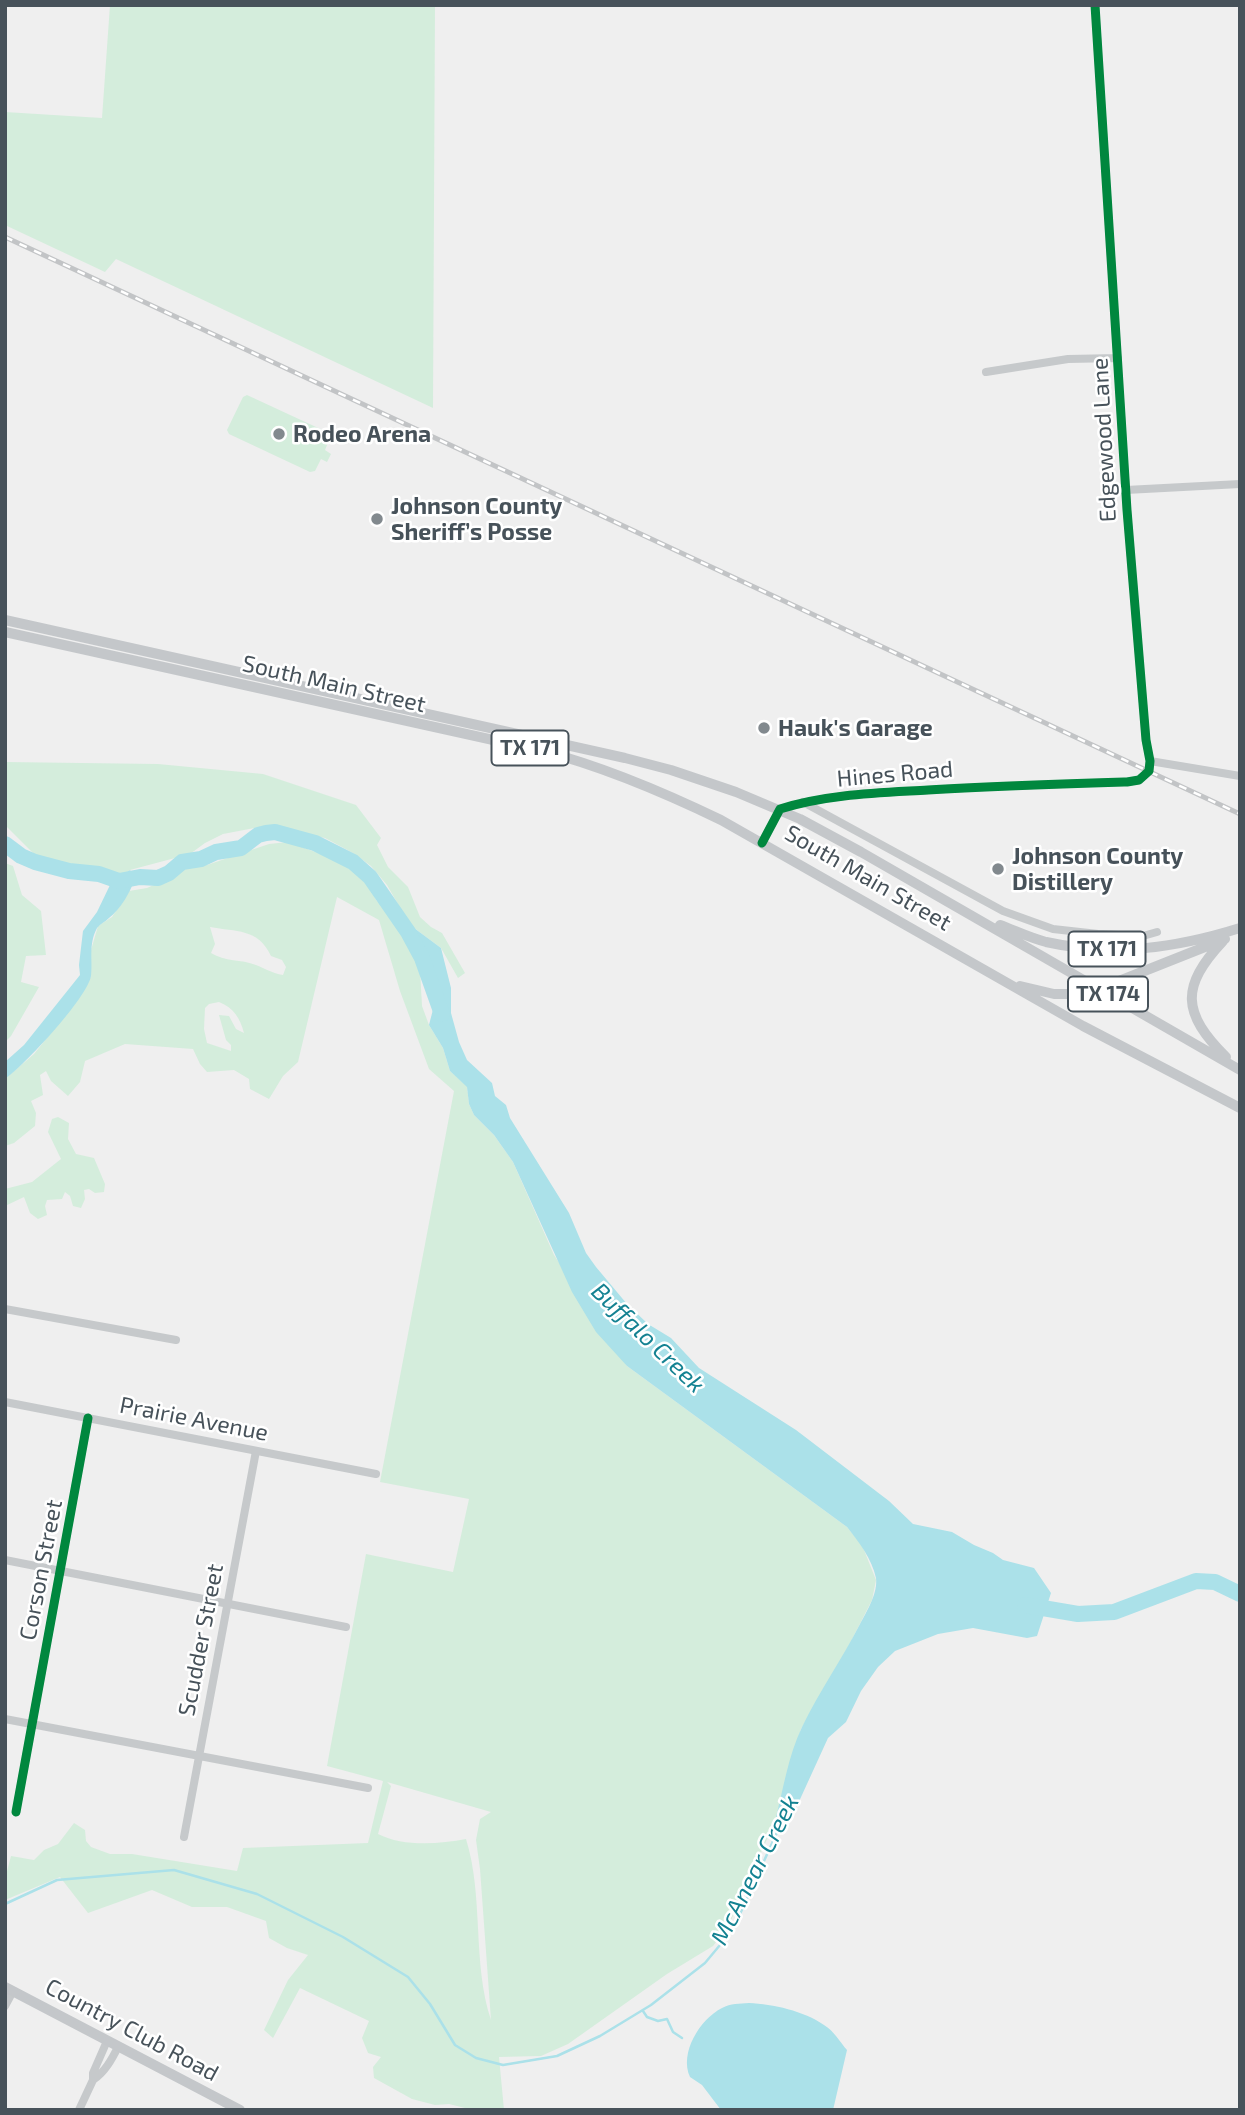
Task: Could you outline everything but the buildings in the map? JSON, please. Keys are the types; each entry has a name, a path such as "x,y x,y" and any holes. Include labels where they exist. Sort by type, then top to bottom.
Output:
{"main road":[{"name":"South Main Street","path":"5,620 671,770 780,809 861,852 1239,1069"},
{"name":"South Main Street","path":"5,632 544,751 663,792 762,843 1147,1060 1240,1108"},
{"name":"TX 171","path":"977,918 1045,942 1109,949 1151,949 1191,942 1240,928"},
{"name":"TX 171","path":"1011,984 1070,994 1099,989 1240,933"},
{"path":"1226,939 1200,968 1195,979 1193,1002 1197,1023 1206,1037 1239,1069"},
{"name":"Country Club Road","path":"9,1989 240,2110"}],"street":[{"name":"Edgewood Lane","path":"1096,5 1126,490 1146,740 1150,761"},
{"path":"986,372 1068,359 1118,358"},
{"path":"1126,490 1240,484"},
{"path":"401,721 404,709"},
{"path":"1150,761 1240,776"},
{"name":"Hines Road","path":"780,809 803,802 857,794 1127,782 1139,780 1149,772 1150,761"},
{"path":"803,802 1003,912 1054,929 1143,936 1157,932"},
{"path":"762,843 780,809"},
{"path":"5,1309 176,1340"},
{"name":"Prairie Avenue","path":"5,1402 376,1474"},
{"name":"Corson Street","path":"16,1812 88,1418"},
{"name":"Scudder Street","path":"184,1837 256,1451"},
{"path":"5,1560 346,1627"},
{"path":"5,1719 368,1787"},
{"path":"5,2006 9,1989"},
{"path":"79,2110 107,2041"},
{"path":"93,2080 100,2076 118,2047"}],"green space":[{"path":"110,5 435,5 433,408 116,259 105,272 5,225 5,112 102,118"},
{"name":"Rodeo Arena","path":"247,395 329,433 330,438 325,450 331,454 327,462 321,459 315,471 310,472 229,434 227,430 243,397"},
{"path":"5,762 158,764 263,774 356,805 381,838 377,845 388,867 408,887 420,917 442,933 465,973 458,978 441,948 410,925 387,885 371,866 325,838 265,826 223,834 190,854 130,870 122,876 105,870 37,857 5,825"},
{"path":"288,842 340,861 366,882 377,901 389,912 420,970 422,1006 429,1025 443,1048 450,1071 467,1086 469,1104 474,1115 494,1135 513,1162 554,1255 627,1366 847,1527 862,1545 876,1580 872,1600 840,1663 801,1729 775,1821 728,1927 713,1946 667,1974 568,2044 541,2056 499,2057 504,2110 473,2110 449,2104 435,2105 412,2099 374,2078 373,2067 381,2057 368,2053 362,2038 369,2021 300,1988 273,2038 264,2030 288,1980 308,1955 269,1938 266,1921 227,1907 192,1907 152,1890 88,1913 60,1877 5,1900 5,1879 11,1856 34,1860 44,1850 58,1844 74,1823 85,1830 86,1841 91,1847 110,1854 132,1854 237,1871 243,1848 368,1843 383,1781 327,1766 366,1554 453,1572 469,1499 380,1482 454,1091 429,1069 400,991 379,920 337,897 298,1062 283,1076 269,1099 250,1089 249,1079 234,1070 207,1072 193,1049 125,1044 85,1061 80,1082 68,1096 51,1081 46,1071 40,1075 43,1095 31,1101 36,1113 35,1126 14,1143 5,1146 5,1079 34,1054 66,1014 91,976 89,957 98,926 112,917 129,891 147,888 188,866 207,865 269,844","holes":["210,927 245,933 260,940 271,956 282,960 286,967 283,975 211,953 215,944","209,1004 224,1004 236,1014 241,1023 244,1033 236,1029 229,1016 219,1015 231,1051 207,1043 204,1029 205,1008","387,1782 491,1812 480,1819 476,1840 491,2020 485,1998 475,1884 466,1839 410,1843 378,1834 391,1786"]},
{"path":"5,863 13,866 22,895 41,911 46,955 26,956 21,982 39,987 5,1042"},
{"path":"58,1117 69,1123 68,1139 76,1154 94,1158 105,1184 104,1192 84,1190 85,1199 81,1208 73,1206 70,1196 65,1192 62,1199 47,1200 47,1215 38,1219 30,1213 24,1197 5,1206 5,1189 32,1182 61,1159 48,1132 52,1119"}],"water":[{"path":"130,870 135,877 128,894 94,934 91,976 87,986 54,1030 5,1079 5,1062 24,1045 80,975 83,931 97,912 110,885"},
{"path":"410,925 441,948 451,988 451,1013 467,1060 492,1083 495,1096 506,1105 510,1118 569,1213 586,1253 627,1304 648,1324 671,1338 699,1368 796,1430 889,1501 913,1524 952,1532 1003,1560 1034,1568 1051,1593 1037,1636 1027,1638 973,1628 938,1634 895,1651 878,1667 861,1691 846,1722 828,1738 791,1819 775,1821 793,1750 802,1727 871,1602 876,1578 871,1564 847,1527 627,1366 596,1332 572,1292 513,1162 494,1135 474,1115 469,1104 467,1087 450,1071 443,1048 429,1025 435,994 434,984 401,935"},
{"path":"749,2003 798,2012 824,2025 837,2037 847,2050 833,2110 721,2110 702,2085 690,2077 687,2058 699,2028 722,2008 732,2004"}],"waterway":[{"name":"Buffalo Creek","path":"5,844 35,862 69,871 99,874 119,881 140,877 158,878 182,862 241,848 258,835 266,833 275,832 315,843 353,862 370,877 408,932 422,958 442,1014"},
{"name":"Buffalo Creek","path":"1025,1605 1078,1614 1114,1612 1196,1581 1215,1582 1240,1594"},
{"name":"McAnear Creek","path":"5,1904 57,1880 174,1870 257,1894 343,1937 408,1977 430,2004 455,2045 476,2058 503,2065 557,2056 600,2036 651,2005 705,1963 725,1939 740,1914 783,1819"},
{"path":"643,2011 647,2017 658,2021 667,2019 673,2032 682,2038"}],"railway":[{"path":"5,237 1240,814"}],"cycle path":[{"path":"762,843 780,809 816,800 891,792 1127,782 1139,780 1149,771 1127,510 1095,5"},
{"path":"16,1812 88,1418"}],"place":[{"name":"Rodeo Arena","path":"279,434"},
{"name":"Johnson County Sheriff’s Posse","path":"377,519"},
{"name":"Hauk's Garage","path":"764,728"},
{"name":"Johnson County Distillery","path":"998,869"}]}
